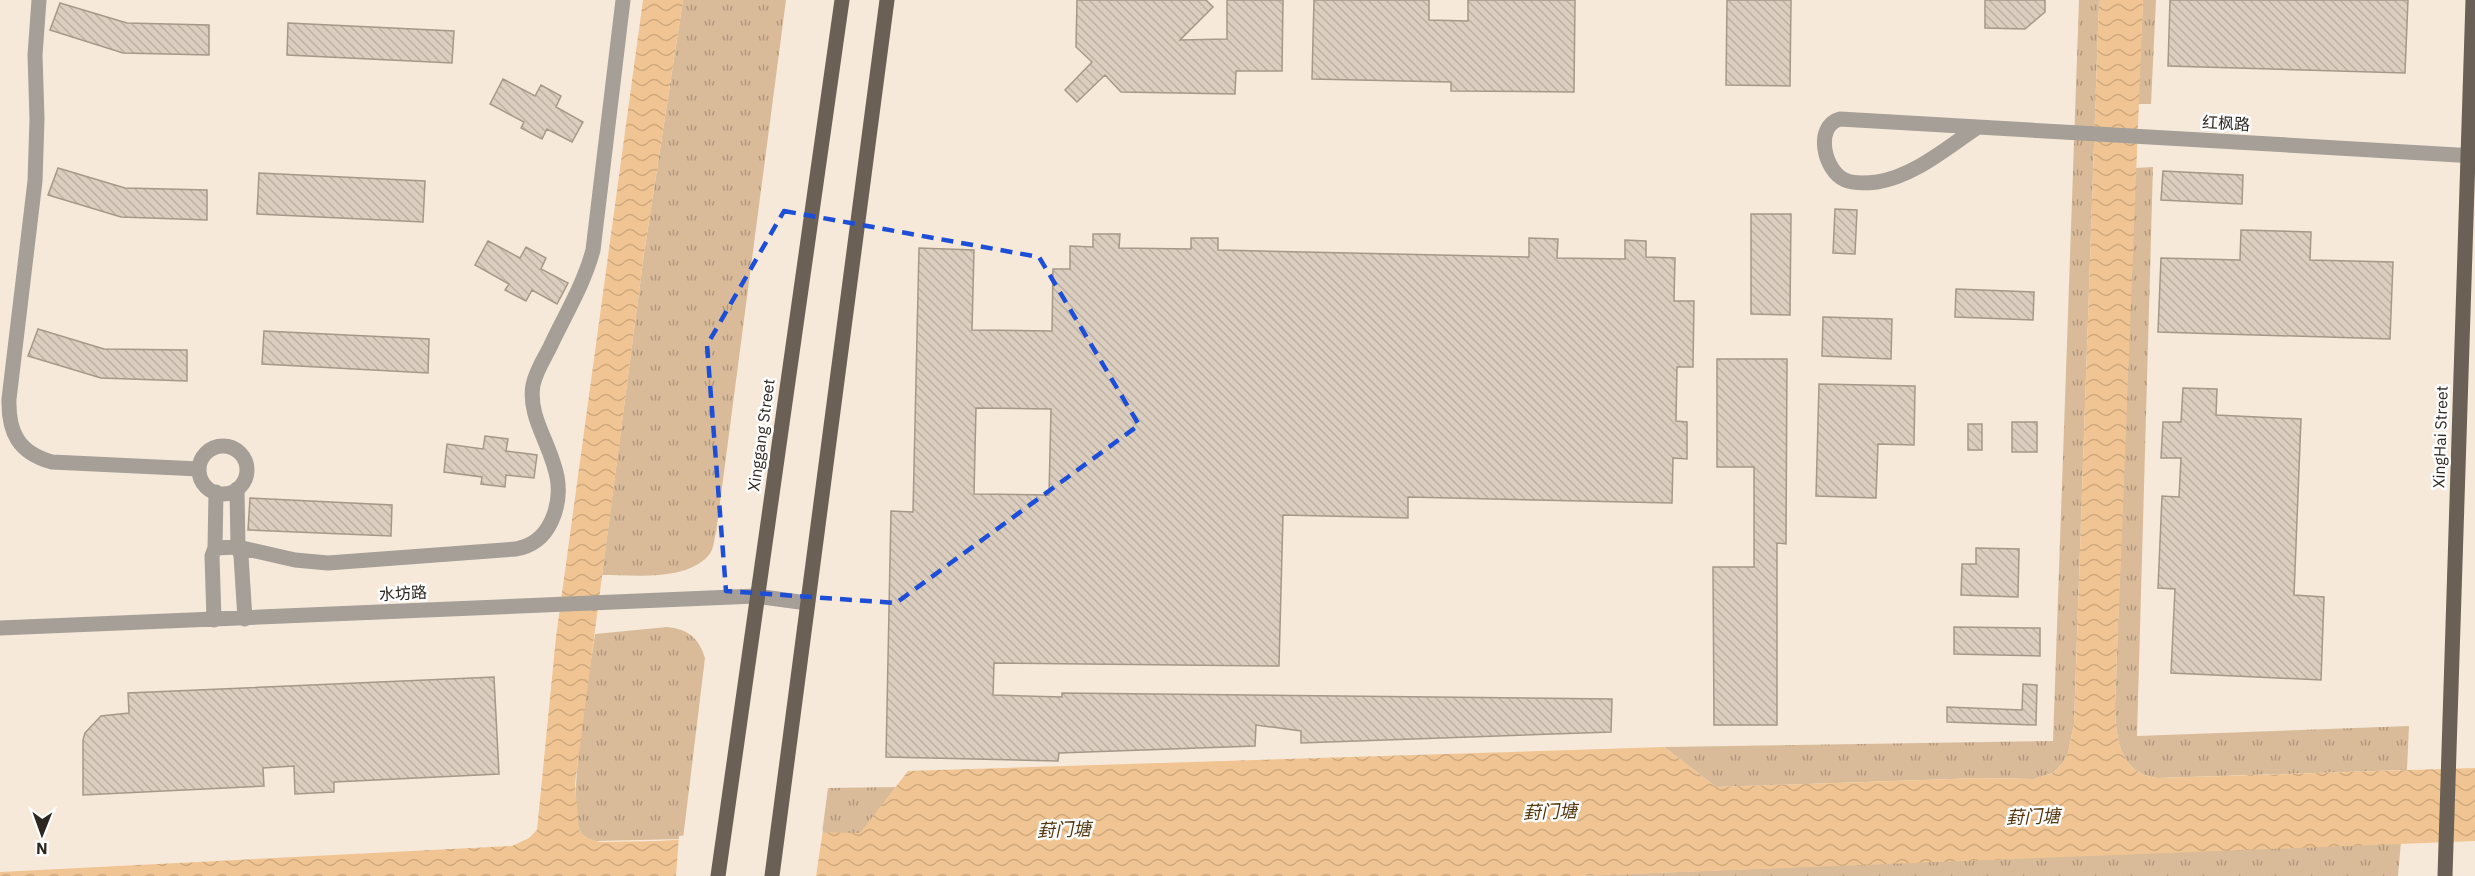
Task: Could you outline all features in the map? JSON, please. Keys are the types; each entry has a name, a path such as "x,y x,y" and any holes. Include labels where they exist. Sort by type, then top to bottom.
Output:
{"main road":[{"name":"Xinggang Street","path":"718,876 842,0"},
{"path":"772,876 887,0"},
{"name":"XingHai Street","path":"2445,876 2471,155 2474,0"}],"street":[{"path":"39,0 35,56 37,119 35,181 9,399 14,434 30,452 52,462 199,469"},
{"path":"214,548 238,548 295,560 328,563 516,549 533,543 547,529 556,508 557,481 554,462 534,406 532,390 538,370 587,271 593,250 623,0"},
{"name":"红枫路","path":"1975,129 1929,160 1892,178 1877,182 1853,182 1840,177 1830,165 1825,148 1828,128 1832,122 1840,119 1975,129 2471,155"},
{"path":"237,489 227,493 216,492 203,484 199,469 202,458 210,450 220,446 231,448 240,454 246,464 246,474 237,489 238,548 241,556 245,619"},
{"path":"214,620 212,556 216,492"},
{"name":"水坊路","path":"0,628 756,596 807,603"}],"highlighted area":[{"path":"784,211 1039,257 1139,425 896,603 726,591 707,345"}],"green space":[{"path":"683,0 786,0 716,533 711,552 702,562 690,568 661,575 602,575 644,254"},
{"path":"2079,0 2099,0 2074,724 2068,753 2063,763 2053,773 2034,779 1980,778 1716,787 1664,747 2053,741"},
{"path":"2143,0 2156,0 2151,104 2138,104"},
{"path":"2153,167 2137,736 2409,726 2407,770 2158,778 2135,770 2122,752 2115,706 2135,168"},
{"path":"667,627 687,632 692,636 705,658 683,839 595,841 584,836 580,831 576,817 576,795 580,736 595,634"},
{"path":"896,787 861,833 822,833 828,788"},
{"path":"2401,842 2398,876 1579,876"}],"water":[{"name":"葑门塘","path":"643,0 683,0 644,254 575,784 579,830 585,837 600,842 660,841 773,832 860,833 908,771 1664,747 1716,787 1980,778 2034,779 2053,773 2063,763 2068,753 2074,724 2099,0 2143,0 2115,706 2122,752 2135,770 2158,778 2475,768 2475,841 1579,876 0,876 0,872 512,846 529,838 537,830 556,637"}],"pier":[{"path":"772,829 823,830 816,876 676,876 679,836"}],"building":[{"path":"1077,0 1206,0 1213,7 1180,40 1227,39 1227,0 1283,0 1282,71 1236,71 1235,94 1121,92 1105,75 1077,102 1065,90 1092,62 1076,47"},
{"path":"1314,0 1429,0 1429,20 1468,21 1468,0 1575,0 1574,92 1451,91 1451,82 1312,79"},
{"path":"1727,0 1791,0 1790,86 1726,85"},
{"path":"1985,0 2045,0 2045,12 2025,29 1985,28"},
{"path":"2170,0 2408,0 2405,73 2168,66"},
{"path":"60,3 127,23 209,25 209,55 123,53 50,30"},
{"path":"288,23 454,31 452,63 287,55"},
{"path":"503,79 535,96 541,85 561,96 556,107 583,122 572,142 547,129 542,139 521,128 524,122 490,104"},
{"path":"58,168 125,188 207,190 207,220 121,217 48,195"},
{"path":"2163,171 2243,175 2242,204 2161,200"},
{"path":"259,173 425,181 423,222 257,214"},
{"path":"1835,209 1857,210 1855,254 1833,253"},
{"path":"1751,214 1791,214 1790,315 1751,314"},
{"path":"2241,230 2311,232 2310,260 2393,262 2390,339 2158,332 2161,258 2240,260"},
{"path":"1093,234 1120,234 1119,248 1191,249 1191,238 1218,238 1218,250 1529,257 1529,238 1558,239 1557,258 1625,259 1625,240 1646,241 1646,257 1675,258 1674,301 1694,301 1693,367 1677,367 1676,421 1687,422 1687,459 1673,458 1672,503 1408,497 1408,518 1283,515 1279,666 994,663 993,695 1062,697 1062,693 1612,699 1611,732 1301,743 1301,731 1256,725 1255,746 1059,753 1058,761 886,757 891,511 913,512 919,248 974,250 972,330 1052,331 1053,269 1070,269 1070,246 1093,247","holes":["976,408 1051,409 1049,495 974,494"]},
{"path":"488,241 520,258 526,247 546,258 541,269 568,283 557,304 532,290 526,301 505,290 509,284 475,265"},
{"path":"1956,289 2034,292 2033,320 1955,317"},
{"path":"1823,317 1892,319 1891,359 1822,356"},
{"path":"38,329 104,349 187,350 187,381 101,378 28,356"},
{"path":"264,331 429,339 428,373 262,364"},
{"path":"1717,359 1787,359 1786,544 1777,543 1777,725 1714,725 1713,567 1754,567 1754,467 1717,467"},
{"path":"1819,384 1915,386 1914,445 1878,444 1876,498 1816,496"},
{"path":"2183,388 2217,389 2216,415 2301,419 2294,595 2324,597 2321,680 2171,673 2175,589 2158,588 2162,496 2179,497 2181,458 2161,458 2163,422 2181,422"},
{"path":"2012,422 2037,422 2037,452 2012,452"},
{"path":"1968,424 1982,424 1982,450 1968,450"},
{"path":"485,436 508,439 506,451 537,455 534,478 506,475 505,487 481,484 482,477 444,472 447,444 483,449"},
{"path":"250,498 392,505 391,536 248,530"},
{"path":"1976,548 2019,549 2018,597 1961,595 1962,564 1976,564"},
{"path":"1954,627 2040,628 2040,656 1954,654"},
{"path":"494,677 499,774 334,782 334,792 295,794 294,766 263,768 264,786 83,795 85,733 101,716 129,713 128,693"},
{"path":"2023,684 2037,685 2036,725 1947,722 1947,707 2022,710"}]}
